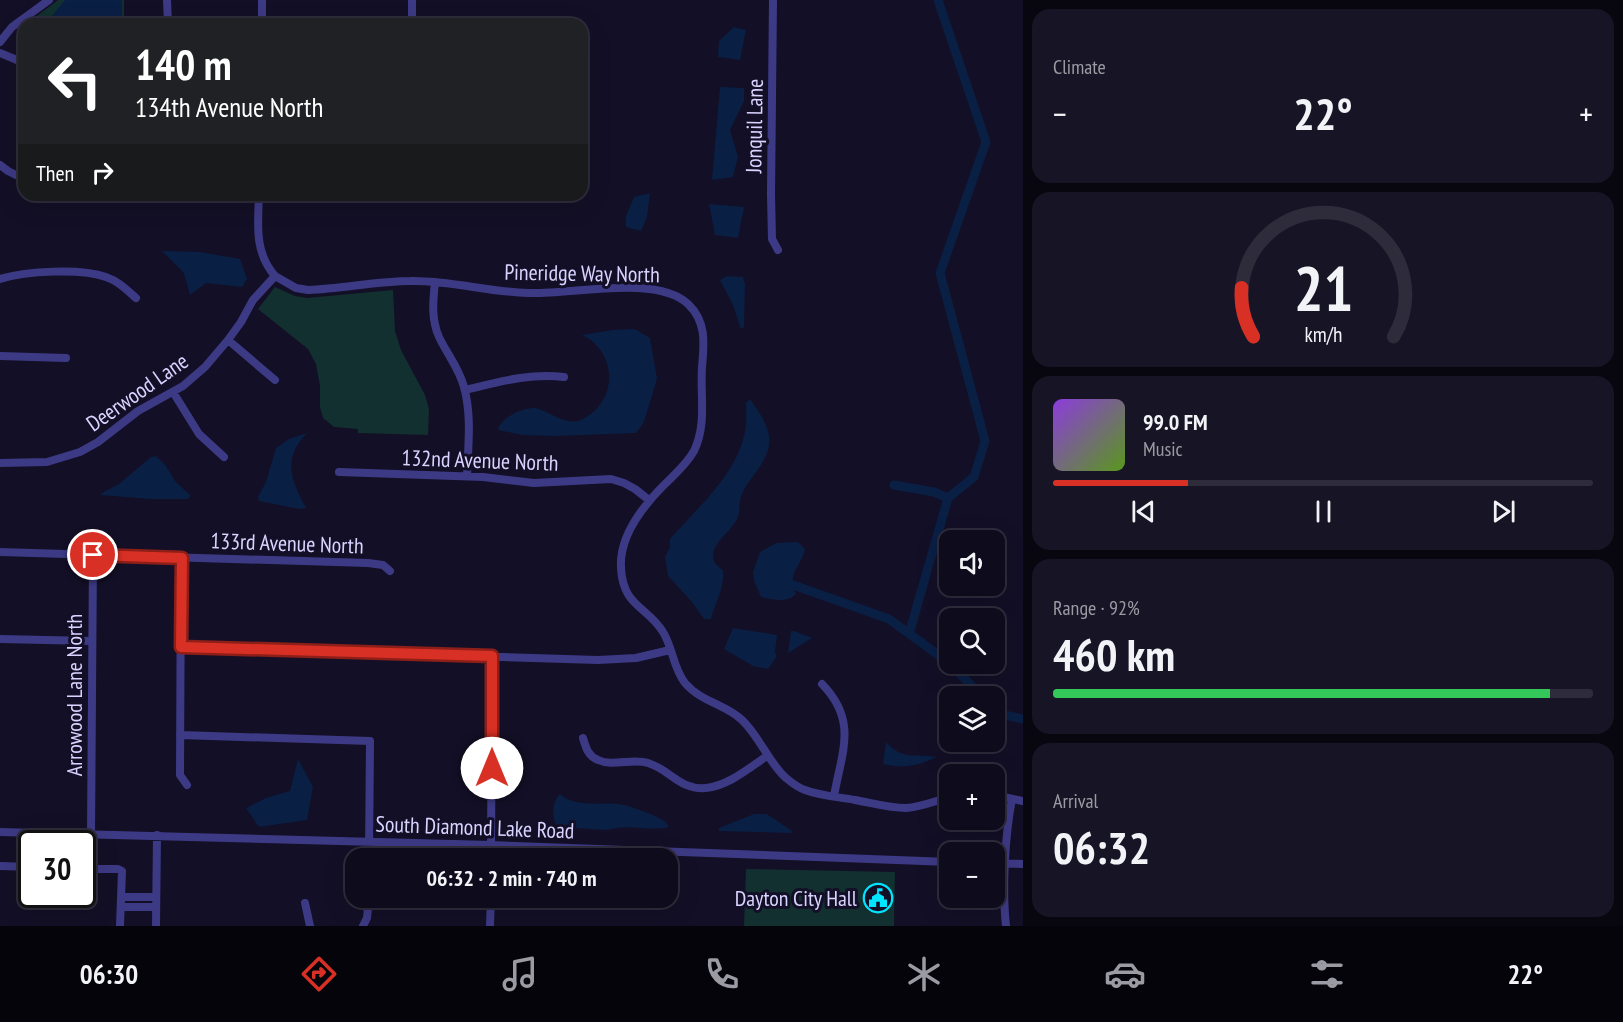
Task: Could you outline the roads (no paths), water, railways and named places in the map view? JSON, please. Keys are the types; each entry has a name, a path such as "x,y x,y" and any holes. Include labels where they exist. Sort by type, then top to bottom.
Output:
{"street":[{"path":"24,18 49,0"},
{"path":"167,0 168,18"},
{"path":"262,0 262,18"},
{"path":"412,0 412,18"},
{"name":"Jonquil Lane","path":"773,0 771,216 772,239 778,250"},
{"path":"0,42 18,23"},
{"path":"0,53 18,60"},
{"path":"0,165 18,176"},
{"path":"259,201 259,246 264,261 275,276"},
{"path":"0,279 35,273 92,273 108,277 136,298"},
{"name":"Pineridge Way North","path":"275,276 296,288 308,290 403,281 435,282 530,293 598,289 651,290 674,294 693,309 704,336 701,429 690,458 649,500 627,538 621,559 621,572 628,595 637,607 657,624 668,641 678,672 684,682 701,697 721,706 743,721 767,756 789,781 802,789 906,808 939,801"},
{"name":"Deerwood Lane","path":"0,463 47,462 80,452 98,442 138,411 173,393 193,378 228,340 242,322 254,300 275,276"},
{"path":"435,282 432,303 435,327 458,371 465,390 468,415 466,476"},
{"path":"228,340 275,380"},
{"path":"0,356 66,358"},
{"path":"465,390 515,377 532,375 564,377"},
{"path":"173,393 199,434 224,457"},
{"name":"132nd Avenue North","path":"339,472 466,476 534,483 611,479 635,489 649,500"},
{"name":"133rd Avenue North","path":"0,552 368,563 383,565 390,572"},
{"name":"Arrowood Lane North","path":"91,830 93,555"},
{"path":"182,558 180,775 187,785"},
{"path":"0,639 92,641"},
{"path":"181,647 619,660 670,650"},
{"path":"491,845 492,656"},
{"path":"822,684 839,704 844,720 844,738 834,796"},
{"path":"180,735 370,741 369,848"},
{"path":"584,738 587,750 596,760 604,763 634,760 651,764 682,784 698,788 709,788 725,783 767,756"},
{"path":"1005,797 1023,801"},
{"path":"1006,926 1004,896 1008,822 1012,799"},
{"name":"South Diamond Lake Road","path":"0,832 18,833"},
{"name":"South Diamond Lake Road","path":"96,835 491,845 939,862"},
{"path":"156,926 157,835"},
{"path":"1006,864 1023,864"},
{"path":"0,866 18,867"},
{"path":"96,870 122,871 120,926"},
{"path":"121,897 156,897"},
{"path":"305,903 310,926"},
{"path":"122,907 156,907"},
{"path":"363,926 368,908"},
{"path":"490,926 491,908"}],"water":[{"path":"65,0 122,0 122,18 50,18"},
{"path":"734,27 746,30 740,60 718,57 719,41"},
{"path":"720,87 744,88 744,101 730,130 738,157 733,177 712,180"},
{"path":"650,193 647,217 641,231 626,227 626,216 634,197"},
{"path":"709,204 744,207 738,238 715,235"},
{"path":"162,251 200,252 240,259 247,279 242,287 206,283 190,295 184,273"},
{"path":"727,276 743,277 745,284 744,327 741,329 733,305 720,280"},
{"path":"635,329 650,338 657,379 644,422 636,433 556,436 523,435 498,430 507,418 530,408 571,422 583,419 594,411 603,401 608,389 607,364 594,343 582,335"},
{"path":"750,399 766,426 769,445 764,460 742,494 736,521 714,551 713,557 716,564 723,570 723,583 711,619 704,619 668,576 665,557 670,547 670,539 713,491 732,465 744,436 746,403"},
{"path":"307,433 294,452 292,461 293,480 306,508 299,509 259,501 258,497 266,482 276,448 289,439"},
{"path":"156,456 166,466 175,481 191,496 187,499 150,499 100,494 119,484 151,457"},
{"path":"798,542 805,549 793,575 793,587 796,594 784,600 761,597 753,572 760,552 776,543"},
{"path":"733,628 777,635 775,652 777,656 768,669 753,666 724,649"},
{"path":"791,631 812,638 788,653"},
{"path":"886,742 904,754 937,757 910,766 883,764"},
{"path":"298,759 313,787 307,820 259,827 246,808 266,798 290,791"},
{"path":"560,794 581,803 619,804 632,807 659,818 669,827 654,829 623,827 608,830 557,827 553,810"},
{"path":"754,814 767,814 792,831 791,833 719,831 719,828"}],"waterway":[{"path":"909,634 948,498 974,477 985,441 940,273 986,142 938,0"},
{"path":"894,485 934,492 948,498"},
{"path":"782,581 889,619 948,662 972,686"},
{"path":"1005,715 1023,719"}],"place":[{"name":"Dayton City Hall","path":"878,898"}]}
